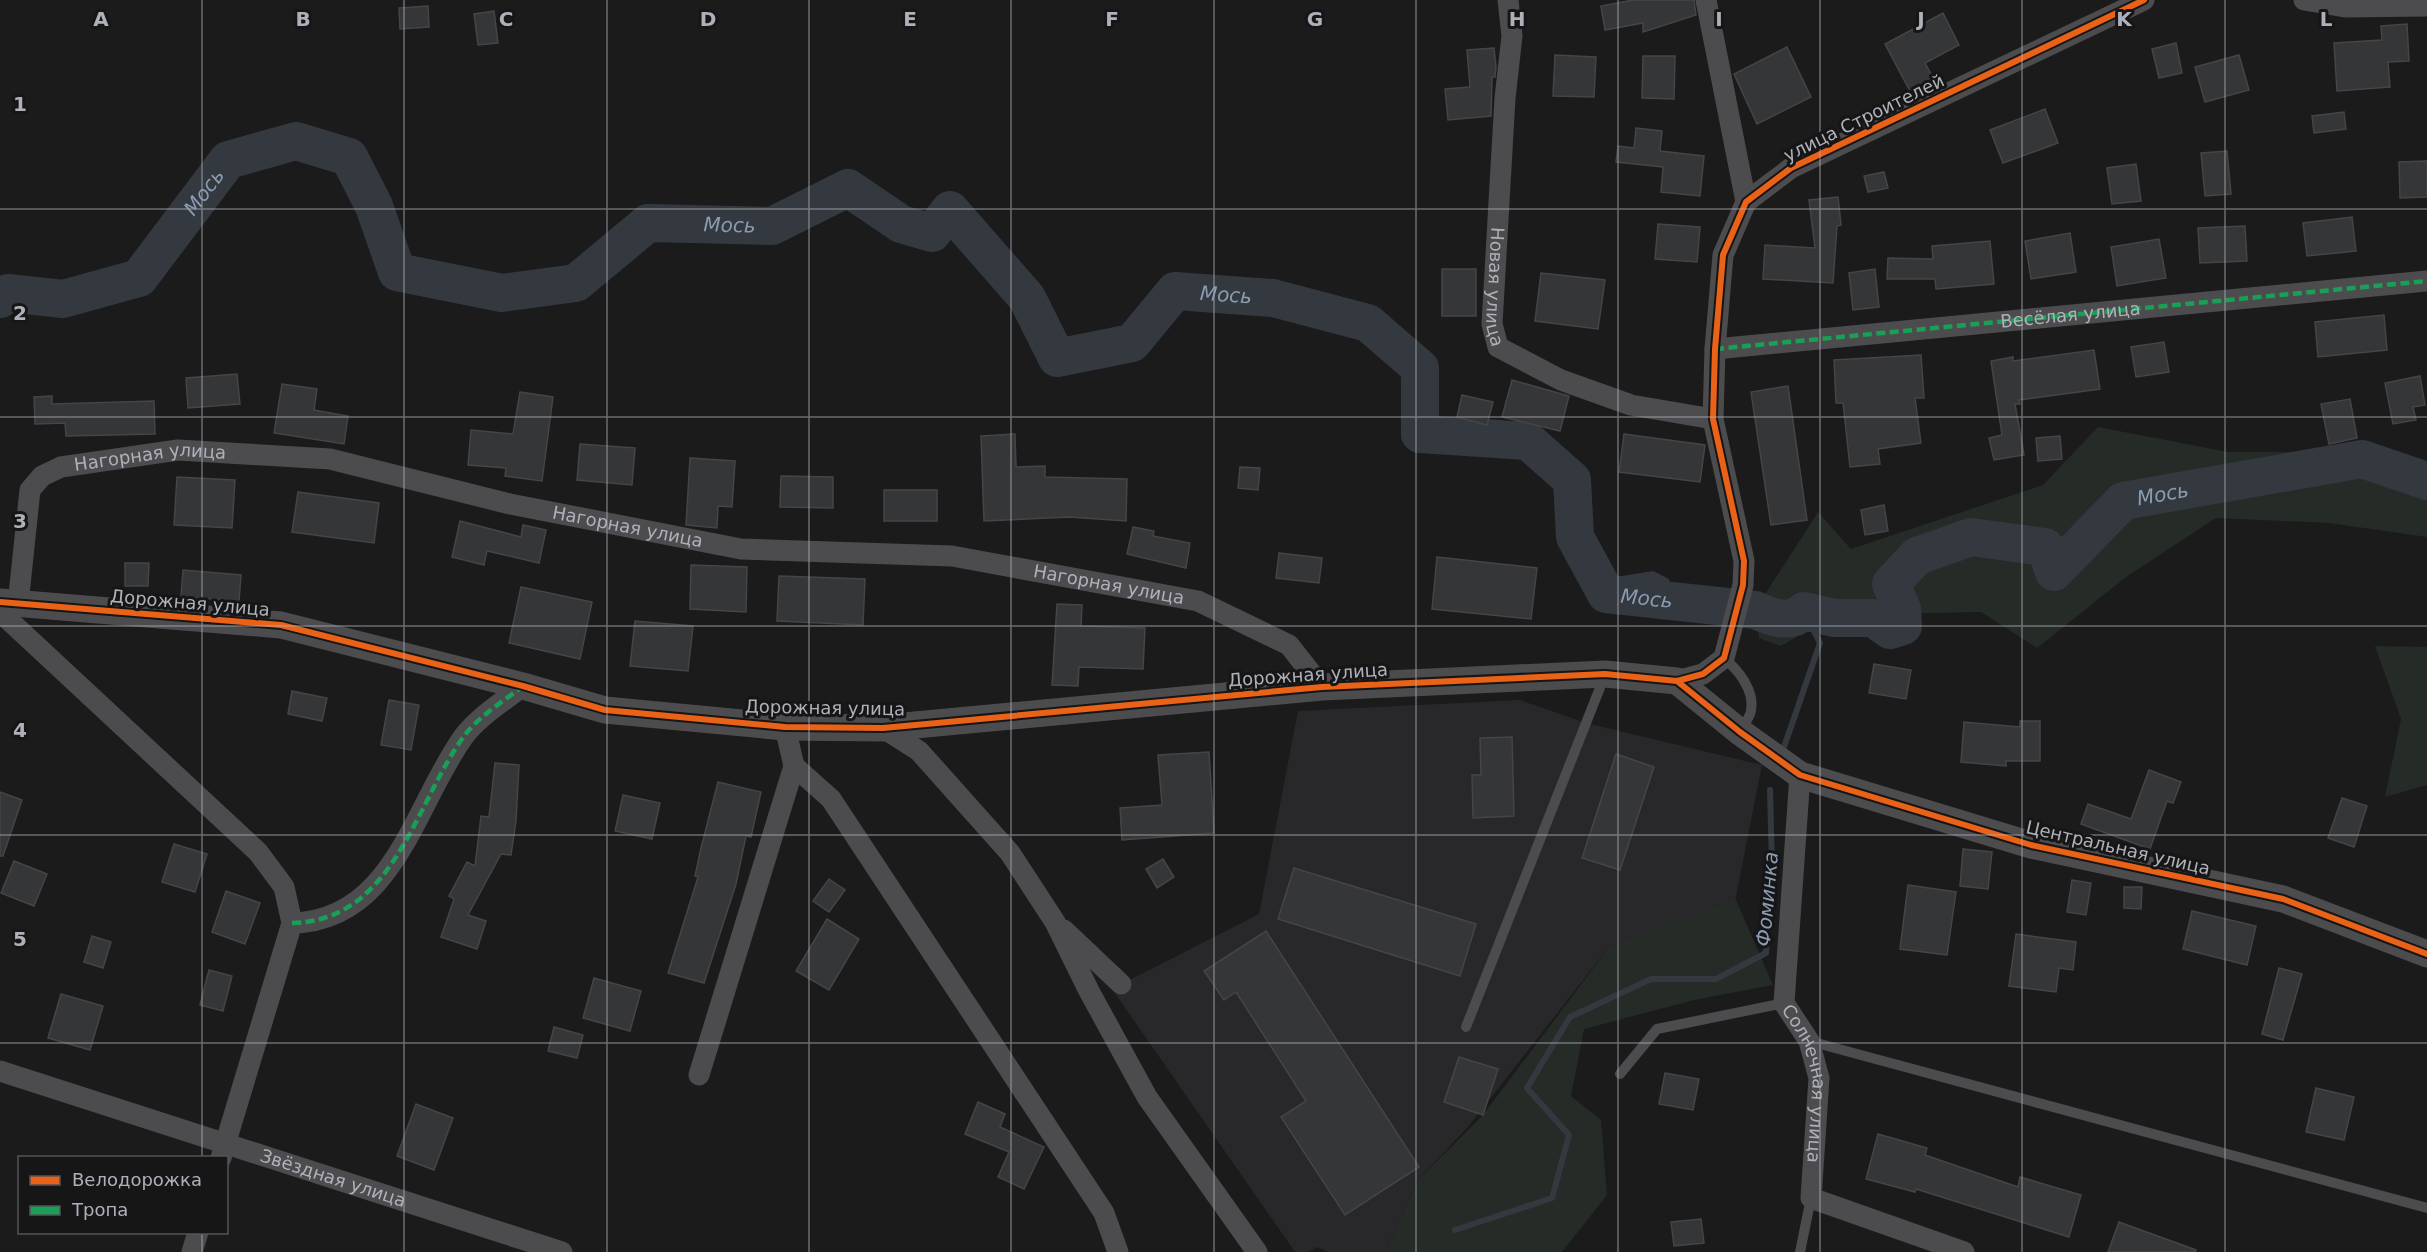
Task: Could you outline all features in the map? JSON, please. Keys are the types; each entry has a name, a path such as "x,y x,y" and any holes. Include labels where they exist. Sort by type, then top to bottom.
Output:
{"street":[{"name":"Новая улица","path":"1508,0 1512,36 1505,98 1492,324 1498,347 1561,380 1631,405 1713,418"},
{"path":"1706,0 1746,202"},
{"name":"улица Строителей","path":"1724,658 1743,585 1744,561 1713,418 1715,349 1723,255 1746,202 1791,168 2144,0"},
{"path":"2304,0 2345,7 2427,6"},
{"name":"Весёлая улица","path":"1715,349 2427,281"},
{"name":"Нагорная улица","path":"6,606 30,490 42,476 61,467 178,450 330,459 510,504 741,549 952,556 1198,602 1288,645 1322,687"},
{"path":"6,606 258,852 272,867 284,887 292,922 223,1151"},
{"name":"Дорожная улица","path":"6,606 281,625 524,686 605,710 785,726 883,728 1322,687 1605,674 1677,681"},
{"path":"1677,681 1703,674 1724,658"},
{"name":"Центральная улица","path":"1677,681 1740,732 1800,775 2031,845 2283,899 2427,954"},
{"path":"292,922 315,922 342,912 366,897 384,878 447,760 466,733 524,686"},
{"path":"699,1075 794,766 785,726"},
{"path":"883,728 920,751 1010,853 1055,921 1089,991 1147,1096 1257,1252"},
{"path":"794,766 831,799 1104,1213 1118,1252"},
{"name":"Солнечная улица","path":"1800,775 1784,1003 1809,1041 1819,1078 1811,1198"},
{"path":"1055,921 1121,984"},
{"name":"Звёздная улица","path":"0,1071 223,1151 562,1252"},
{"path":"1811,1198 1964,1252"},
{"path":"192,1252 198,1234"}],"lane":[{"path":"1724,658 1736,669 1748,688 1751,711 1740,732"},
{"path":"1466,1027 1605,674"},
{"path":"1620,1074 1657,1029 1784,1003"},
{"path":"1809,1041 2427,1208"},
{"path":"1800,1252 1811,1198"}],"shaded area":[{"path":"2098,427 2228,452 2294,452 2427,468 2427,537 2329,523 2216,518 2126,577 2037,648 1981,612 1834,615 1781,646 1759,638 1755,610 1818,512 1851,549 2043,485"},
{"path":"2375,646 2427,647 2427,785 2385,797 2401,719"},
{"path":"1520,700 1586,723 1762,765 1729,932 1610,946 1467,1128 1418,1180 1385,1252 1329,1252 1317,1247 1308,1252 1295,1252 1112,989 1259,914 1298,711"},
{"path":"1736,900 1773,985 1694,1000 1584,1029 1571,1096 1601,1120 1607,1195 1562,1252 1385,1252 1418,1180 1483,1115 1610,946"}],"water":[{"path":"1653,571 1669,579 1671,588 1663,591 1656,608 1628,610 1609,601 1616,594 1609,583 1610,578"}],"building":[{"path":"1633,0 1694,0 1696,15 1643,32 1643,23 1605,30 1601,6"},
{"path":"428,6 429,27 400,29 399,8"},
{"path":"494,11 498,43 478,45 474,14"},
{"path":"1943,13 1959,45 1925,63 1933,78 1910,91 1885,44"},
{"path":"2407,24 2409,61 2388,62 2390,87 2337,91 2334,43 2382,40 2381,26"},
{"path":"2176,43 2182,73 2159,78 2152,49"},
{"path":"1787,47 1811,97 1757,124 1734,74"},
{"path":"1494,48 1496,67 1495,77 1492,77 1491,116 1448,120 1445,89 1470,87 1467,50"},
{"path":"1555,55 1596,57 1594,97 1553,96"},
{"path":"2239,55 2249,90 2205,102 2195,67"},
{"path":"1643,56 1675,56 1674,99 1642,98"},
{"path":"2045,109 2058,143 2003,163 1990,130"},
{"path":"2344,112 2346,129 2314,133 2312,116"},
{"path":"1636,128 1662,131 1660,151 1704,156 1700,196 1661,192 1663,167 1616,162 1618,146 1634,148"},
{"path":"2227,151 2231,194 2205,196 2201,153"},
{"path":"2427,161 2427,197 2400,198 2399,162"},
{"path":"2136,164 2141,201 2112,204 2107,168"},
{"path":"1884,172 1888,188 1868,192 1864,176"},
{"path":"1838,197 1841,225 1837,226 1833,283 1763,279 1765,245 1815,248 1809,200"},
{"path":"2352,217 2356,251 2307,256 2303,223"},
{"path":"1658,224 1700,227 1697,262 1655,259"},
{"path":"2245,226 2247,261 2200,263 2198,228"},
{"path":"2070,233 2076,272 2031,279 2025,241"},
{"path":"2159,239 2166,278 2117,286 2111,247"},
{"path":"1990,241 1994,284 1936,289 1935,279 1887,279 1888,258 1933,259 1932,246"},
{"path":"1442,269 1476,269 1476,316 1442,316"},
{"path":"1875,269 1879,307 1853,310 1849,273"},
{"path":"1541,273 1605,280 1598,329 1535,321"},
{"path":"2384,315 2387,350 2318,357 2315,322"},
{"path":"2164,342 2169,372 2136,377 2131,347"},
{"path":"2094,350 2100,389 2019,400 2020,404 2015,404 2024,455 1994,460 1989,438 2002,435 1991,361 2013,357 2013,361"},
{"path":"1921,355 1924,398 1915,398 1921,443 1878,449 1880,464 1850,467 1843,403 1836,403 1834,360"},
{"path":"237,374 240,404 188,408 186,378"},
{"path":"2420,376 2425,405 2413,407 2416,420 2393,424 2385,383"},
{"path":"1512,380 1569,396 1560,431 1502,417"},
{"path":"282,384 317,389 314,410 348,416 344,444 274,433"},
{"path":"1788,386 1807,520 1771,525 1751,392"},
{"path":"520,392 553,397 542,481 505,476 506,468 468,465 471,430 513,434"},
{"path":"1462,395 1493,402 1487,425 1457,417"},
{"path":"52,396 52,404 154,401 155,434 66,436 65,423 35,424 34,397"},
{"path":"2350,399 2357,438 2329,444 2321,404"},
{"path":"1015,434 1016,467 1045,466 1045,477 1127,479 1126,521 1069,517 984,521 981,436"},
{"path":"1624,434 1705,445 1700,482 1619,472"},
{"path":"2060,436 2062,459 2038,461 2036,438"},
{"path":"580,444 635,448 632,485 577,480"},
{"path":"690,458 735,461 732,507 718,506 717,528 686,525"},
{"path":"1240,467 1260,468 1258,490 1238,488"},
{"path":"781,476 833,477 833,508 780,507"},
{"path":"177,477 235,480 232,528 174,525"},
{"path":"884,490 937,490 937,521 884,521"},
{"path":"298,492 379,503 374,543 292,532"},
{"path":"1884,505 1888,531 1865,535 1861,510"},
{"path":"460,521 521,537 523,525 546,530 539,563 487,551 484,565 452,557"},
{"path":"1133,527 1154,531 1153,536 1190,543 1186,568 1127,554"},
{"path":"1279,553 1322,558 1319,583 1276,578"},
{"path":"1437,557 1537,568 1531,619 1432,609"},
{"path":"125,563 149,563 148,586 125,586"},
{"path":"691,565 747,567 746,612 690,609"},
{"path":"183,570 241,575 239,601 181,597"},
{"path":"779,576 865,579 863,625 777,621"},
{"path":"521,587 592,602 580,659 509,643"},
{"path":"1057,604 1082,605 1081,626 1145,628 1143,669 1079,667 1078,686 1052,685"},
{"path":"635,621 693,626 688,671 630,666"},
{"path":"1874,664 1911,670 1906,699 1869,693"},
{"path":"292,691 327,698 322,721 288,714"},
{"path":"389,700 419,705 411,750 381,745"},
{"path":"2020,721 2040,721 2040,761 2006,761 2006,766 1961,762 1964,722 2020,727"},
{"path":"1512,737 1514,816 1473,818 1472,775 1481,775 1480,738"},
{"path":"1209,752 1214,833 1122,840 1120,808 1162,805 1158,755"},
{"path":"1616,754 1654,767 1620,870 1582,858"},
{"path":"495,763 519,765 516,821 511,855 501,854 468,915 486,921 477,949 441,937 454,899 449,896 467,862 475,866 481,816 489,817"},
{"path":"2149,770 2181,782 2173,803 2167,801 2150,849 2081,824 2088,804 2131,819"},
{"path":"718,782 761,792 751,837 746,836 736,884 704,983 668,973 698,877 695,876"},
{"path":"0,792 22,800 3,856 0,856"},
{"path":"623,795 660,803 652,839 615,831"},
{"path":"2342,798 2367,806 2354,847 2328,838"},
{"path":"174,844 207,854 195,892 162,882"},
{"path":"1963,849 1992,852 1988,889 1960,886"},
{"path":"1163,859 1174,877 1157,888 1146,869"},
{"path":"14,861 47,874 34,906 1,893"},
{"path":"1294,868 1476,924 1460,976 1278,919"},
{"path":"829,879 845,890 829,912 813,901"},
{"path":"2072,880 2091,883 2086,915 2067,912"},
{"path":"1908,885 1956,892 1947,955 1900,949"},
{"path":"2124,887 2142,887 2141,909 2124,908"},
{"path":"226,891 260,903 245,944 212,932"},
{"path":"2192,911 2256,926 2247,965 2183,949"},
{"path":"827,919 859,939 829,990 796,971"},
{"path":"1266,931 1419,1167 1345,1215 1281,1117 1306,1101 1236,992 1224,1000 1204,971"},
{"path":"2016,934 2076,942 2073,970 2059,968 2056,992 2009,986"},
{"path":"92,936 111,942 103,968 84,962"},
{"path":"2279,968 2302,974 2283,1040 2262,1034"},
{"path":"209,970 232,976 223,1011 200,1005"},
{"path":"594,978 641,991 630,1031 583,1018"},
{"path":"61,994 103,1006 90,1050 48,1038"},
{"path":"554,1027 583,1035 577,1058 548,1051"},
{"path":"1459,1057 1498,1069 1483,1115 1444,1102"},
{"path":"1665,1073 1699,1079 1693,1110 1659,1104"},
{"path":"2316,1088 2354,1097 2344,1140 2306,1132"},
{"path":"978,1102 1005,1114 1000,1127 1044,1147 1024,1189 998,1177 1009,1152 965,1134"},
{"path":"416,1104 453,1118 434,1170 397,1156"},
{"path":"1878,1134 1927,1148 1925,1155 2018,1187 2020,1177 2081,1195 2069,1237 1916,1189 1915,1192 1866,1179"},
{"path":"1701,1219 1704,1243 1674,1246 1671,1222"},
{"path":"2119,1222 2196,1250 2195,1252 2108,1252"}],"waterway":[{"name":"Мось","path":"0,299 8,293 63,299 139,278 228,160 296,141 349,157 374,206 397,272 502,293 576,283 648,223 772,226 848,188 901,224 932,233 950,210 1027,298 1057,358 1132,343 1175,291 1273,298 1368,323 1420,368 1420,434 1528,441 1572,480 1575,537 1606,594 1755,610 1786,619 1804,611 1834,618 1873,618 1890,630 1903,626 1902,609 1891,584 1917,556 1971,537 2045,547 2054,572 2123,501 2362,459 2427,481"},
{"name":"Фоминка","path":"1784,747 1820,643 1804,611"},
{"name":"Фоминка","path":"1455,1230 1552,1198 1569,1135 1527,1088 1570,1017 1651,979 1716,979 1766,953 1772,867 1770,790"}],"marked path":[{"path":"1715,349 2427,281"},
{"path":"292,923 327,917 355,903 378,881 398,855 446,764 464,736 484,715 523,686"}],"cycle path":[{"path":"0,602 281,625 523,686 605,710 785,727 883,728 1322,687 1605,674 1677,681 1703,674 1724,658 1743,585 1744,561 1713,419 1715,349 1723,255 1746,202 1791,168 2144,0"},
{"path":"1677,681 1740,732 1800,775 2031,845 2283,899 2427,954"}]}
